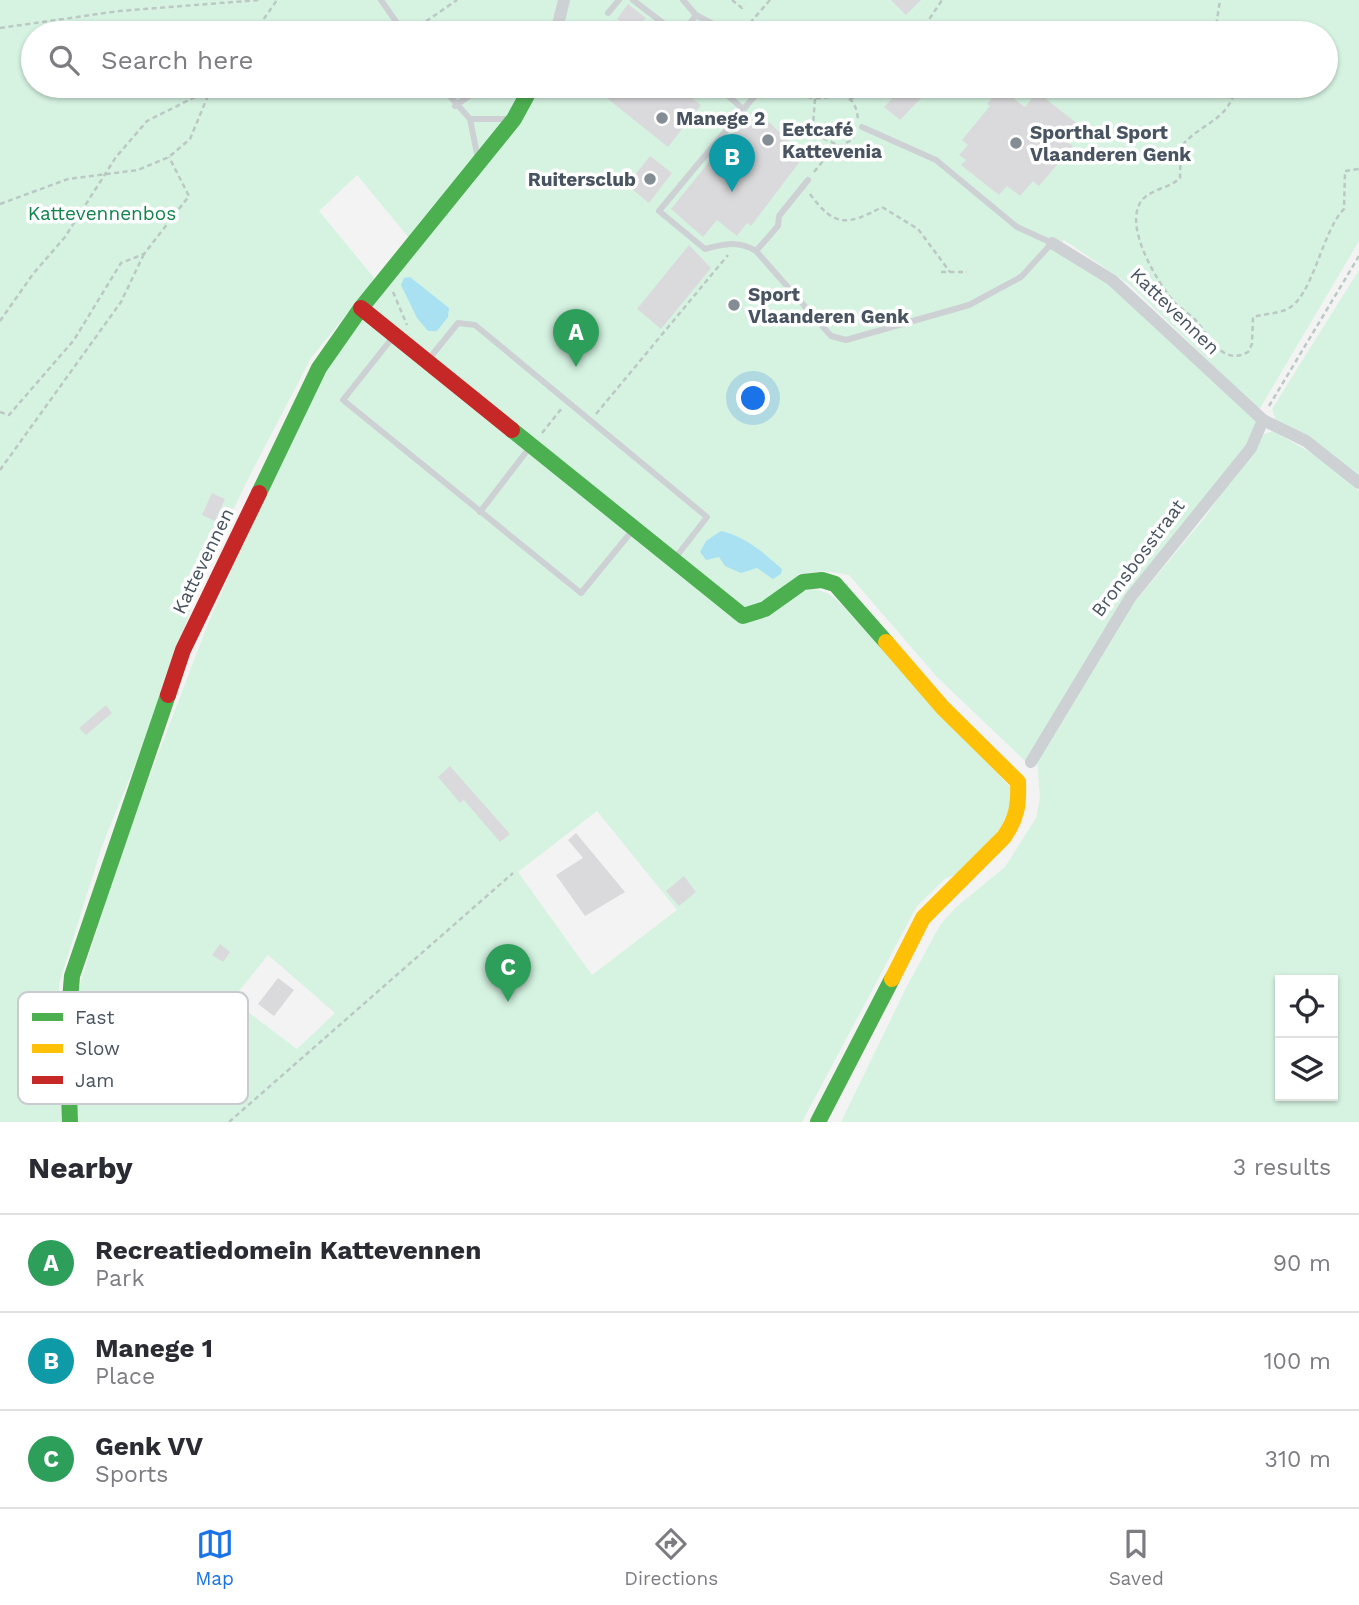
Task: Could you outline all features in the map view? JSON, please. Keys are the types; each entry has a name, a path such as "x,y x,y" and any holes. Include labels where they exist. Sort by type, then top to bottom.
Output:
{"street":[{"path":"559,21 564,0"},
{"name":"Kattevennen","path":"71,992 72,976 183,650 319,368 361,308 514,119 525,98"},
{"name":"Kattevennen","path":"1052,243 1112,280 1263,420 1306,441 1359,483"},
{"path":"361,308 743,616 765,608 797,583 820,579 835,584 943,708 1018,782 1019,811 992,854 941,895 923,918 818,1122"},
{"name":"Bronsbosstraat","path":"1031,762 1130,598 1251,448 1263,420"},
{"name":"Kattevennen","path":"69,1104 70,1122"}],"lane":[{"path":"381,0 398,21"},
{"path":"608,13 619,0"},
{"path":"633,0 660,21"},
{"path":"683,0 696,15 707,21"},
{"path":"691,21 696,15"},
{"path":"449,98 470,119 478,161"},
{"path":"455,106 466,98"},
{"path":"731,98 743,109"},
{"path":"753,98 659,211 705,249 727,243 756,251 831,336 846,340 968,305 1021,277 1052,243 1017,227 936,160 862,127"},
{"path":"470,119 514,119"},
{"path":"756,251 778,226 779,216 806,183"},
{"path":"427,362 458,323 475,325 707,517 673,562"},
{"path":"394,335 343,400 480,512 581,593 633,529"},
{"path":"480,512 531,446"}],"path":[{"path":"169,0 169,7"},
{"path":"56,21 169,7 259,0"},
{"path":"262,21 277,0"},
{"path":"425,21 457,0"},
{"path":"732,0 742,8 745,5"},
{"path":"752,21 770,0"},
{"path":"928,21 942,0"},
{"path":"1217,21 1220,0"},
{"path":"0,28 21,25"},
{"path":"0,321 33,274 65,237 103,174 147,121 193,98"},
{"path":"0,204 68,179 138,170 169,157 190,139 206,98"},
{"path":"812,98 822,98"},
{"path":"815,99 813,125 823,138 840,146 852,140 859,126 857,113 846,98"},
{"path":"1232,98 1220,118 1186,140 1181,147 1180,178 1144,198 1136,216 1145,259 1174,301 1198,323 1217,348 1232,356 1248,352 1252,344 1253,317 1284,311 1301,298 1312,268 1327,244 1330,225 1344,209 1347,198 1343,184 1345,171 1359,169"},
{"path":"836,145 806,183 826,216 843,221 863,218 882,207 918,229 950,272"},
{"path":"0,470 121,302 144,254 189,197 169,157"},
{"path":"591,421 737,244"},
{"path":"0,412 9,415 74,340 121,263 144,254"},
{"path":"1270,403 1359,256"},
{"path":"941,272 967,272"},
{"path":"531,446 567,402"},
{"path":"229,1122 513,873"}],"green space":[{"name":"Kattevennenbos","path":"0,0 1359,0 1359,241 1259,410 1130,285 1064,240 1056,249 1103,279 1258,422 1246,448 1126,596 1026,762 937,677 849,575 824,571 799,574 802,592 821,590 837,600 1010,787 1012,803 1000,829 962,873 946,878 917,906 802,1122 76,1122 76,1104 248,1104 248,1012 297,1049 335,1013 268,955 238,992 78,992 123,846 209,621 313,388 409,238 357,175 319,211 375,279 311,358 203,573 152,723 102,846 59,984 59,992 18,992 18,1104 65,1104 66,1122 0,1122","holes":["597,811 677,910 592,975 518,872"]},
{"path":"1359,270 1359,477 1276,420 1272,409"},
{"path":"1273,431 1320,458 1359,491 1359,1122 841,1122 940,925 955,908 1005,867 1036,818 1040,798 1037,760 1124,615 1206,516 1262,435"}],"water":[{"path":"410,277 449,308 448,317 437,331 428,331 417,318 401,285 404,278"},
{"path":"721,531 754,546 782,569 781,574 773,579 757,568 741,573 725,566 719,557 706,560 700,552 706,541"}],"building":[{"path":"891,0 921,0 906,15"},
{"path":"628,4 646,18 644,21 617,19"},
{"name":"Manege 2","path":"607,98 692,98 701,105 668,147"},
{"path":"893,98 921,98 900,120 884,107"},
{"name":"Sporthal Sport Vlaanderen Genk","path":"992,98 1013,98 1025,107 1032,98 1045,98 1079,125 1065,141 1073,146 1039,186 1033,181 1020,196 1007,186 999,195 961,165 966,160 959,155 968,145 962,140 990,106 987,104"},
{"path":"747,115 763,128 769,122 804,156 751,226 747,223 737,236 717,220 703,237 671,209"},
{"name":"Ruitersclub","path":"650,156 672,173 649,203 627,185"},
{"path":"689,245 711,268 661,329 637,309"},
{"path":"212,493 225,499 215,521 202,515"},
{"path":"106,705 112,713 86,735 79,728"},
{"path":"450,766 510,834 500,842 464,800 460,803 438,777"},
{"path":"576,833 625,892 585,916 556,875 583,858 568,840"},
{"path":"684,876 696,892 679,906 666,891"},
{"path":"220,944 230,952 223,962 212,955"},
{"path":"278,978 294,990 274,1016 258,1004"}],"traffic: fast":[{"path":"259,493 319,368 361,308 514,119 525,98"},
{"path":"512,430 743,616 765,609 803,582 822,580 835,584 886,642"},
{"path":"71,992 72,976 168,695"},
{"path":"818,1122 892,979"},
{"path":"69,1104 70,1122"}],"traffic: slow":[{"path":"886,642 943,708 1018,782 1014,817 1004,837 923,918 892,979"}],"traffic: jam":[{"path":"361,308 512,430"},
{"path":"168,695 183,650 259,493"}],"place":[{"name":"Manege 2","path":"662,118"},
{"name":"Eetcafé Kattevenia","path":"768,140"},
{"name":"Sporthal Sport Vlaanderen Genk","path":"1016,143"},
{"name":"Ruitersclub","path":"650,179"},
{"name":"Manege 1","path":"732,192"},
{"name":"Sport Vlaanderen Genk","path":"734,305"},
{"name":"Recreatiedomein Kattevennen","path":"576,367"},
{"name":"Genk VV","path":"508,1002"}]}
